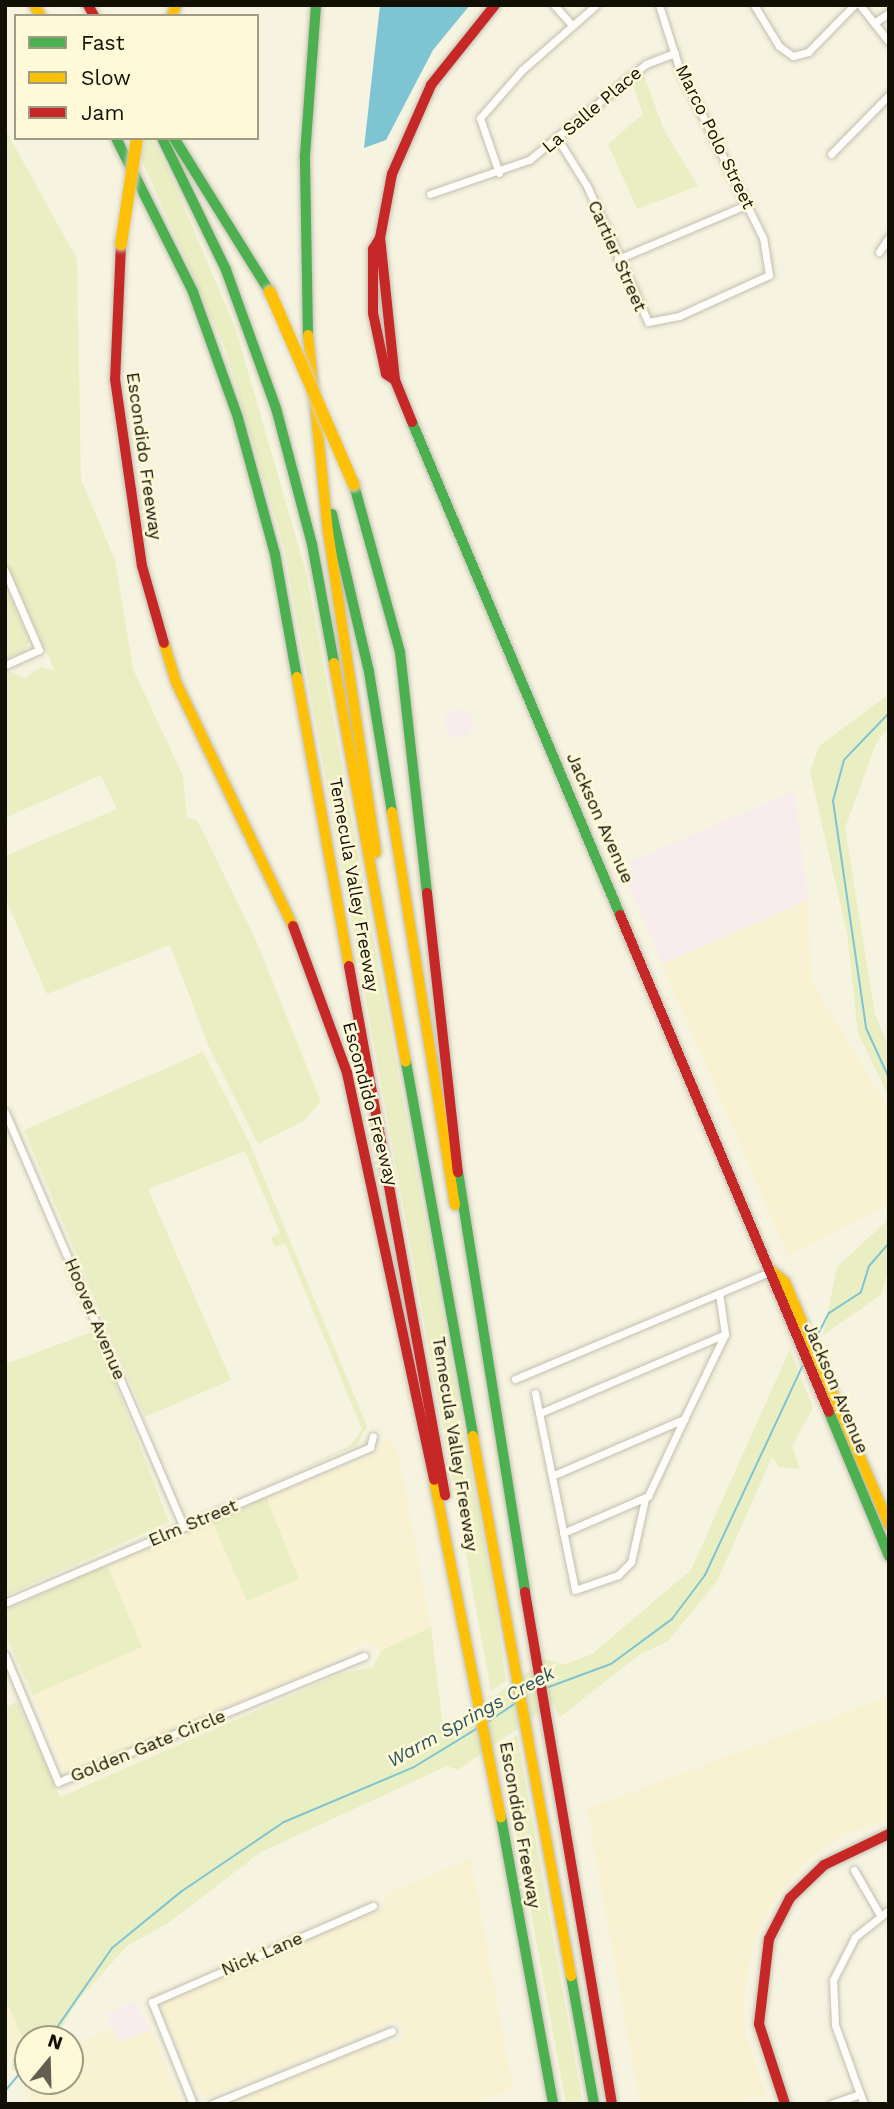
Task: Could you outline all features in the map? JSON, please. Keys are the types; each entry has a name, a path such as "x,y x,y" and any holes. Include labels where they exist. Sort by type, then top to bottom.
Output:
{"main road":[{"path":"316,5 305,155 306,258 321,473 388,960"},
{"name":"Jackson Avenue","path":"395,380 386,374 378,344 372,268 392,174 412,120 449,58 495,5"},
{"name":"Temecula Valley Freeway","path":"117,140 193,292 238,418 275,554 425,1368 472,1664"},
{"name":"Escondido Freeway","path":"137,140 121,244 115,379 127,487 151,602 191,717 301,944 347,1073 472,1664 553,2104"},
{"name":"Temecula Valley Freeway","path":"163,140 226,271 282,432 313,544 388,960"},
{"path":"175,140 270,292 354,485 400,652 467,1254 612,2104"},
{"name":"Jackson Avenue","path":"380,238 395,380 772,1271 785,1282 800,1333 889,1525"},
{"path":"372,268 382,333 390,342"},
{"path":"321,473 369,671 444,1156 467,1254"},
{"name":"Escondido Freeway","path":"388,960 594,2104"},
{"name":"Jackson Avenue","path":"824,1388 888,1552"},
{"path":"785,2104 759,2024 769,1939 790,1898 824,1865 889,1834"}],"street":[{"path":"554,5 572,26"},
{"path":"499,173 480,118 596,5"},
{"name":"Marco Polo Street","path":"659,5 675,53 748,204 771,268"},
{"path":"754,5 779,46 793,56 808,52 854,5"},
{"path":"860,5 889,42"},
{"path":"874,23 889,13"},
{"name":"La Salle Place","path":"430,194 499,173 559,141 646,64 675,53"},
{"path":"831,155 889,95"},
{"name":"Cartier Street","path":"559,141 618,259 639,312 658,323 765,279 771,268"},
{"path":"618,259 748,204"},
{"path":"879,252 889,237"},
{"path":"5,571 39,650 5,665"},
{"name":"Hoover Avenue","path":"5,1112 184,1527"},
{"path":"515,1379 772,1271"},
{"path":"535,1394 554,1475 575,1590 618,1575 631,1562 645,1499 725,1334 719,1293"},
{"path":"540,1413 725,1334"},
{"path":"554,1475 684,1419"},
{"name":"Elm Street","path":"5,1603 370,1447 373,1436"},
{"path":"563,1533 645,1499"},
{"name":"Golden Gate Circle","path":"5,1655 58,1782 364,1656"},
{"path":"854,1870 880,1915"},
{"name":"Nick Lane","path":"193,2104 152,2002 373,1906"},
{"path":"864,2104 830,2002 839,1961 880,1915 889,1910"},
{"path":"212,2104 392,2031"},
{"path":"831,2104 841,2103 860,2094"}],"shaded area":[{"path":"458,709 468,713 472,723 468,733 458,737 448,733 444,723 448,713"},
{"path":"794,791 808,900 662,964 621,866"},
{"path":"808,900 812,982 889,1109 889,1205 788,1256 662,964"},
{"path":"389,1436 400,1460 431,1627 426,1632 381,1651 364,1641 333,1662 75,1772 63,1768 33,1695 141,1647 107,1565 212,1521 247,1601 299,1579 266,1497 368,1457"},
{"path":"889,1696 889,1820 846,1833 806,1861 774,1900 753,1942 743,2002 746,2036 766,2095 731,2104 640,2104 587,1809"},
{"path":"471,1858 513,2088 475,2104 228,2104 366,2047 399,2043 407,2031 397,2020 208,2097 198,2093 162,2010 165,2000 383,1909 387,1894"},
{"path":"5,1998 17,2025 14,2025 14,2056 5,2060"},
{"path":"133,2002 151,2030 119,2042 107,2014"},
{"path":"113,2028 119,2042 151,2030 182,2104 18,2104 28,2102 26,2095 84,2095 84,2041"}],"green space":[{"path":"644,76 664,130 698,186 637,209 608,144 643,114 633,85"},
{"path":"5,129 77,259 81,480 115,560 133,669 183,776 187,818 197,820 255,938 321,1102 302,1122 258,1144 209,1047 170,945 47,994 5,898 5,856 117,809 101,775 5,818 5,670 24,678 41,667 55,671 5,561"},
{"path":"139,140 152,140 167,167 236,330 307,576 492,1585 506,1681 491,1691 284,548 226,351 137,149"},
{"path":"5,584 29,641 25,651 5,659"},
{"path":"889,694 889,728 877,741 845,828 875,1014 889,1047 889,1097 858,1033 847,933 810,772 819,746"},
{"path":"203,1052 249,1142 367,1426 357,1445 275,1481 350,1446 362,1429 285,1243 275,1247 271,1238 280,1233 245,1151 148,1189 231,1380 145,1417 24,1130"},
{"path":"889,1219 889,1267 881,1295 823,1335 837,1267"},
{"path":"95,1331 169,1522 5,1596 5,1364"},
{"path":"790,1349 813,1408 792,1446 800,1469 779,1467 772,1457 717,1581 668,1641 639,1655 560,1717 553,1704 458,1770 447,1766 261,1852 168,1923 127,1946 78,2000 63,2025 17,2025 5,1998 5,1707 18,1702 60,1797 340,1674 373,1667 381,1651 431,1627 443,1728 455,1717 457,1723 546,1659 564,1665 592,1654 691,1570"},
{"path":"266,1497 299,1579 247,1601 212,1521"},
{"path":"107,1565 142,1647 33,1695 5,1634 5,1610"},
{"path":"517,1735 583,2104 566,2104 501,1747"}],"water":[{"path":"380,5 470,5 433,50 386,140 364,148"}],"waterway":[{"name":"Warm Springs Creek","path":"889,713 844,760 833,801 866,1028 889,1078"},
{"name":"Warm Springs Creek","path":"814,1342 829,1313 861,1292 869,1266 889,1243"},
{"name":"Warm Springs Creek","path":"546,1688 611,1664 672,1619 705,1575 804,1363"},
{"name":"Warm Springs Creek","path":"489,1721 516,1703"},
{"name":"Warm Springs Creek","path":"59,2025 112,1948 182,1891 284,1822 414,1767 478,1728"},
{"name":"Warm Springs Creek","path":"5,2091 14,2080"}],"traffic: fast":[{"path":"308,335 305,155 316,5"},
{"path":"117,140 193,292 238,418 275,554 297,677"},
{"path":"163,140 226,270 276,408 312,544 334,663"},
{"path":"175,140 270,292"},
{"path":"412,422 620,915"},
{"path":"354,485 400,652 427,893"},
{"path":"332,514 369,672 392,812"},
{"path":"406,1062 473,1436"},
{"path":"458,1172 525,1592"},
{"path":"829,1412 889,1556"},
{"path":"501,1817 553,2104"},
{"path":"571,1976 594,2104"}],"traffic: slow":[{"path":"34,5 40,14"},
{"path":"173,14 176,5"},
{"path":"121,244 137,140"},
{"path":"270,292 354,485"},
{"path":"308,335 328,531 376,852"},
{"path":"164,643 176,682 293,926"},
{"path":"334,663 406,1062"},
{"path":"297,677 349,966"},
{"path":"392,812 455,1205"},
{"path":"772,1271 785,1282 889,1525"},
{"path":"473,1436 571,1976"},
{"path":"434,1480 501,1817"}],"traffic: jam":[{"path":"88,5 93,14"},
{"path":"412,422 395,380 380,238 392,174 431,85 495,5"},
{"path":"380,238 373,249 373,313 386,374 395,380"},
{"path":"121,244 115,379 142,566 164,643"},
{"path":"427,893 458,1172"},
{"path":"620,915 829,1412"},
{"path":"293,926 347,1073 434,1480"},
{"path":"349,966 445,1495"},
{"path":"525,1592 612,2104"},
{"path":"785,2104 759,2024 769,1939 790,1898 824,1865 889,1834"}]}
